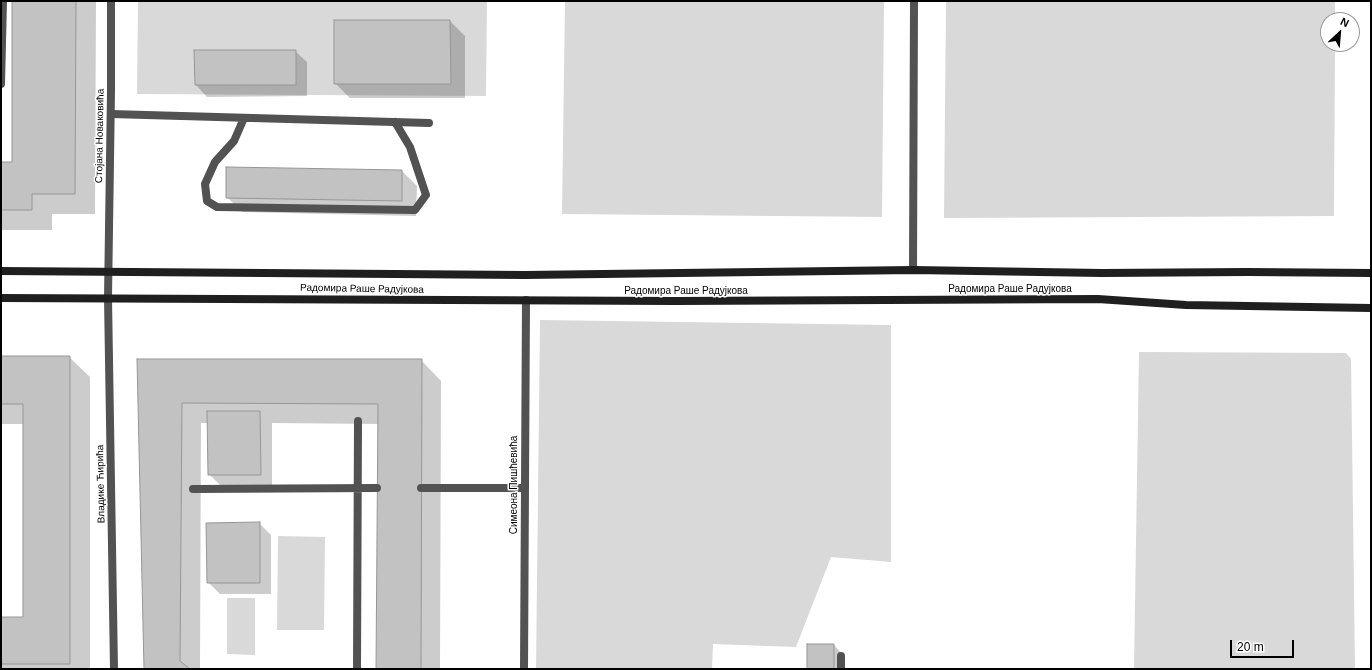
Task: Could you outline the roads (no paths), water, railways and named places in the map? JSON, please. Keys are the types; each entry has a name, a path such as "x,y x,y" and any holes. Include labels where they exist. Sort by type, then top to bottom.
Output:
{"street":[{"path":"1,84 3,1"},
{"name":"Стојана Новаковића","path":"108,298 111,1"},
{"path":"913,270 914,1"},
{"path":"111,114 429,123"},
{"path":"244,118 234,141 215,162 205,184 207,201 217,207 415,210 426,195 410,147 395,122"},
{"name":"Радомира Раше Радујкова","path":"1,271 525,275 913,270 1102,273 1371,273"},
{"name":"Радомира Раше Радујкова","path":"1,298 675,301 1098,299 1186,304 1371,308"},
{"name":"Владике Ћирића","path":"108,298 114,669"},
{"name":"Симеона Пишћевића","path":"524,669 526,300"},
{"path":"357,669 358,421"},
{"path":"193,489 377,488"},
{"path":"421,488 524,488"},
{"path":"841,656 841,669"}]}
